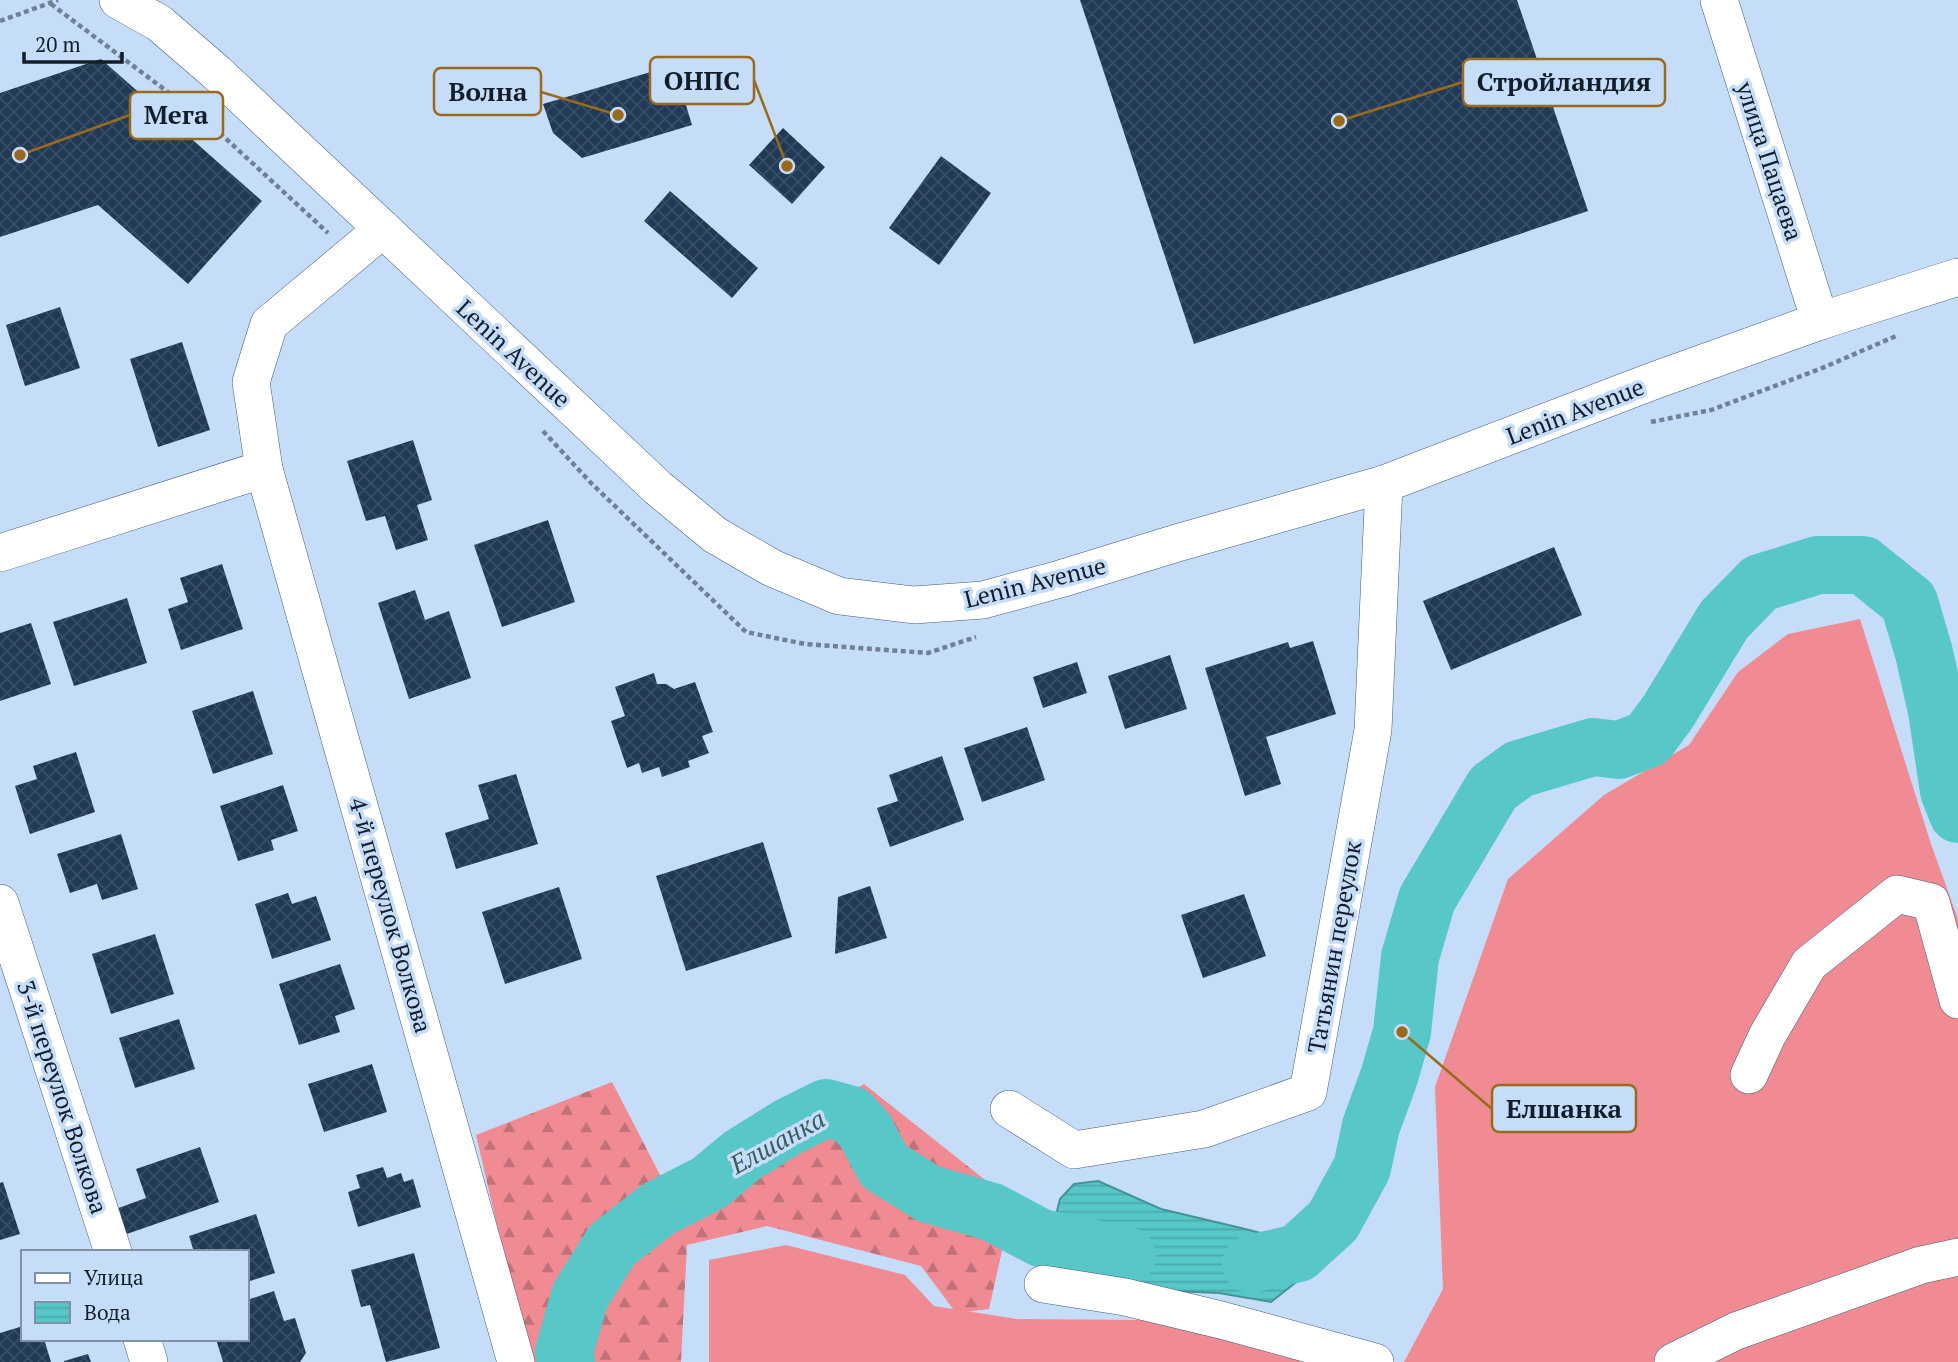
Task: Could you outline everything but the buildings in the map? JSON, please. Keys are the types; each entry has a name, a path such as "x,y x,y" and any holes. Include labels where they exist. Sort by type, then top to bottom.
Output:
{"street":[{"name":"Lenin Avenue","path":"118,0 159,23 217,73 658,488 715,535 772,568 839,596 914,604 983,600 1060,579 1384,485 1653,381 1821,321 1954,287"},
{"name":"улица Пацаева","path":"1718,0 1821,321"},
{"name":"4-й переулок Волкова","path":"383,229 269,324 251,382 264,469 516,1362"},
{"path":"0,553 264,469"},
{"name":"Татьянин переулок","path":"1009,1110 1074,1150 1204,1129 1308,1092 1373,730 1384,485"},
{"path":"1749,1075 1767,1036 1809,964 1897,894 1931,902 1958,1000"},
{"name":"3-й переулок Волкова","path":"0,903 112,1250"},
{"path":"1673,1362 1736,1331 1921,1265 1958,1257"},
{"path":"1043,1284 1125,1297 1374,1362"},
{"path":"143,1341 149,1362"}],"path":[{"path":"0,21 58,0"},
{"path":"51,4 209,123 352,255"},
{"path":"1644,423 1711,410 1820,369 1908,331"},
{"path":"542,430 591,483 746,632 805,644 928,653 980,636"}],"green space":[{"path":"1860,619 1931,844 1958,919 1958,1362 1404,1362 1443,1289 1435,1087 1508,879 1604,795 1689,745 1738,672 1788,634"},
{"path":"612,1082 670,1194 864,1084 1013,1202 989,1309 956,1313 921,1266 767,1226 687,1245 681,1362 529,1362 476,1135"},
{"path":"786,1245 905,1275 934,1306 1017,1319 1145,1320 1316,1362 709,1362 709,1260"}],"water":[{"path":"1098,1181 1161,1209 1273,1236 1289,1230 1322,1233 1323,1261 1271,1302 1219,1293 1145,1290 1072,1273 1044,1263 1060,1199 1074,1184"}],"waterway":[{"name":"Елшанка","path":"1251,1264 1298,1253 1333,1221 1362,1168 1371,1126 1402,1032 1410,957 1427,899 1493,788 1519,769 1593,747 1619,750 1648,739 1668,712 1724,620 1760,583 1818,565 1863,565 1909,602 1937,711 1949,791 1958,814"},
{"name":"Елшанка","path":"566,1362 564,1352 580,1296 612,1245 658,1209 709,1183 743,1155 788,1127 826,1108 851,1115 865,1130 884,1166 929,1194 992,1212 1041,1238 1127,1256"}],"place":[{"name":"Волна","path":"618,115"},
{"name":"Стройландия","path":"1339,121"},
{"name":"Мега","path":"20,155"},
{"name":"ОНПС","path":"787,166"},
{"name":"Елшанка","path":"1402,1032"}]}
